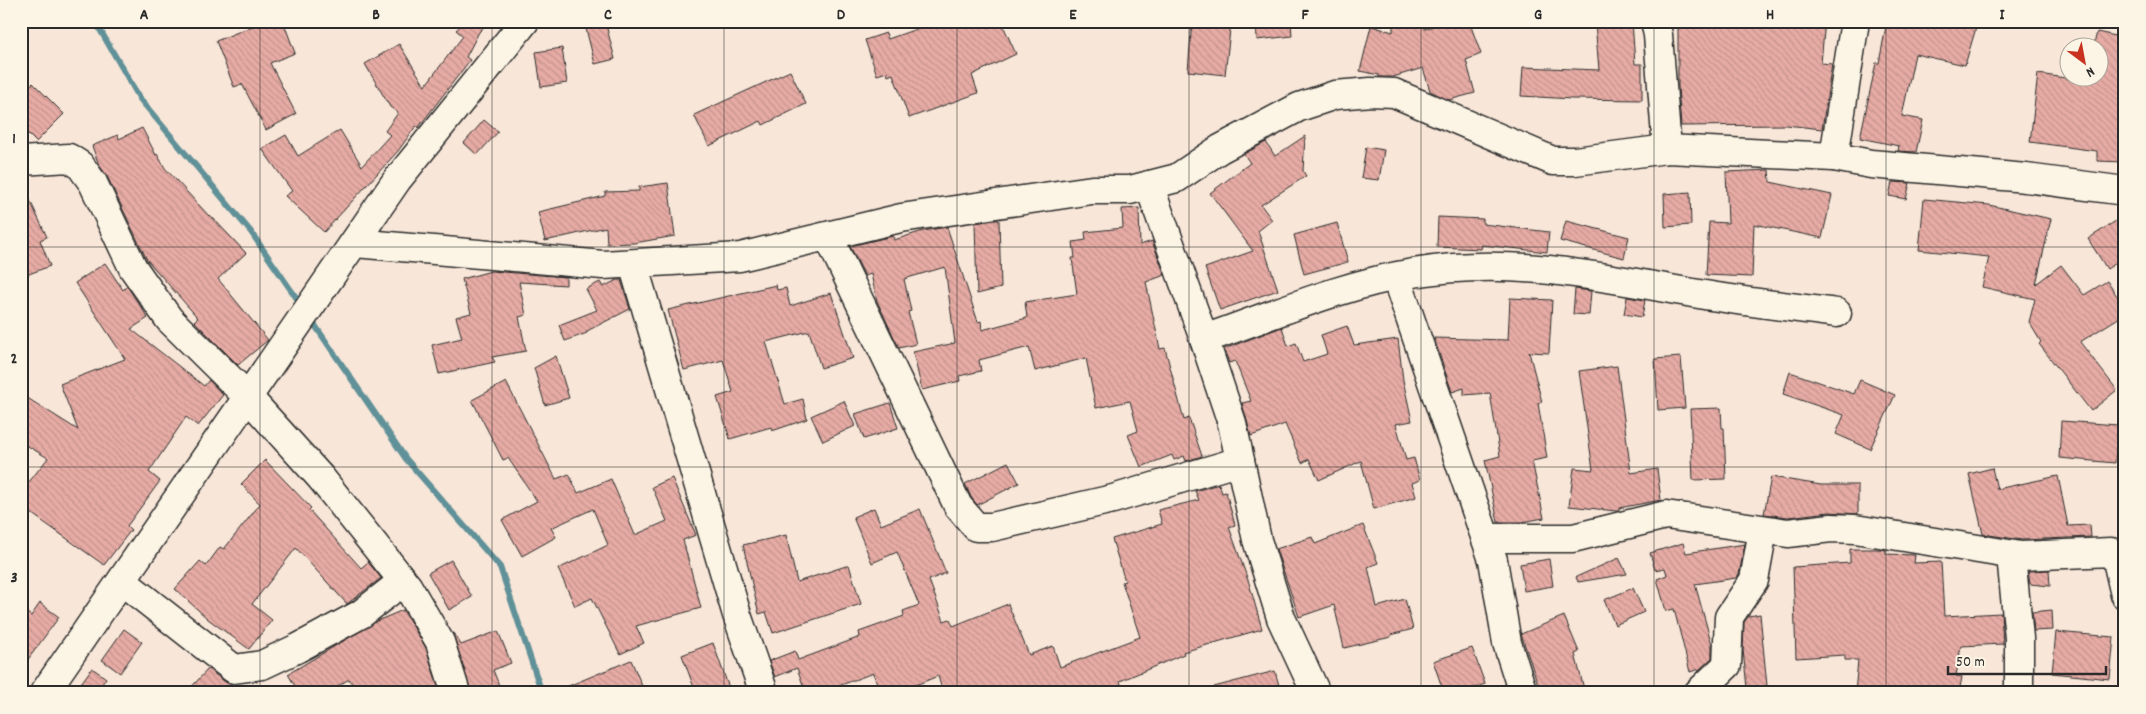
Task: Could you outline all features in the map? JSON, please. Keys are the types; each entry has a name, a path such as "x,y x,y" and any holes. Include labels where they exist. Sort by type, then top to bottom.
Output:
{"street":[{"path":"44,693 355,243 396,180 524,21"},
{"path":"1654,21 1658,35 1667,149"},
{"path":"1834,157 1855,21"},
{"path":"355,243 603,265 740,257 901,218 1092,190 1130,190 1177,178 1220,149 1299,107 1334,95 1371,92 1394,93 1553,161 1574,161 1667,149 1834,157 1871,164 2026,178 2125,191"},
{"path":"21,161 69,158 80,164 93,183 133,268 144,287 169,319 248,397 321,478 403,581 440,642 456,693"},
{"path":"1149,185 1232,423 1257,540 1280,618 1316,693"},
{"path":"828,236 958,506 976,527 992,527 1113,499 1240,461"},
{"path":"632,264 737,615 764,693"},
{"path":"1204,339 1358,284 1469,267 1543,268 1639,282 1699,294 1837,314"},
{"path":"1396,277 1493,560 1508,643 1523,693"},
{"path":"1486,538 1573,538 1666,515 1788,534 1831,528 1855,530 2021,556 2112,552 2116,556 2125,595"},
{"path":"1698,693 1728,665 1729,617 1754,580 1763,530"},
{"path":"2011,555 2019,638 2019,693"},
{"path":"122,581 234,669 262,665 298,648 361,614 403,581"}],"building":[{"path":"265,21 283,21 295,53 270,63 296,114 266,130 242,84 234,87 216,41"},
{"path":"466,21 490,21 479,32 466,57 470,60 418,128 416,126 398,151 324,232 285,196 292,191 262,149 286,135 298,156 340,130 362,166 390,135 385,131 398,113 390,107 365,64 399,44 425,86 463,36 456,30"},
{"path":"584,21 605,21 615,59 595,64"},
{"path":"919,21 1001,21 1016,54 972,75 978,93 909,118 893,74 888,76 887,72 877,75 865,40 886,33 888,39 922,27"},
{"path":"1192,21 1231,21 1225,75 1188,71"},
{"path":"1256,21 1291,21 1292,36 1257,40"},
{"path":"1393,21 1425,21 1425,29 1447,21 1469,21 1481,54 1466,60 1475,93 1449,100 1430,91 1423,68 1393,77 1379,77 1379,75 1360,71 1371,26 1393,32"},
{"path":"1632,21 1635,64 1642,64 1642,100 1521,96 1523,67 1599,70 1595,23"},
{"path":"1678,21 1825,21 1821,63 1832,64 1822,129 1786,125 1681,126 1678,87"},
{"path":"1887,21 1978,21 1965,65 1915,54 1902,116 1923,120 1916,152 1898,151 1899,146 1860,138 1876,63 1879,63"},
{"path":"2097,32 2125,38 2125,162 2097,161 2097,151 2030,142 2038,74 2058,77 2058,88 2108,88 2108,38 2096,38"},
{"path":"562,48 567,83 541,87 536,52"},
{"path":"790,71 806,104 763,125 761,121 709,146 694,115"},
{"path":"33,83 64,114 36,142 21,127 21,95"},
{"path":"484,120 498,132 477,155 464,143"},
{"path":"142,128 165,168 246,253 218,279 268,340 238,365 194,321 198,318 147,260 107,176 99,165 92,146 118,135 119,139"},
{"path":"1305,136 1303,171 1306,176 1261,205 1272,220 1258,231 1278,290 1220,310 1205,268 1253,251 1210,193 1250,163 1244,154 1266,142 1275,156"},
{"path":"1366,147 1384,150 1379,180 1361,178"},
{"path":"1769,170 1770,182 1832,195 1822,238 1754,224 1752,277 1706,275 1709,222 1728,223 1726,172"},
{"path":"21,181 47,237 40,240 50,266 21,277"},
{"path":"1892,182 1910,183 1906,199 1889,196"},
{"path":"668,183 675,236 634,243 607,244 606,227 545,241 538,212 605,196 605,192 639,191 639,187"},
{"path":"1690,192 1691,225 1665,227 1664,194"},
{"path":"1924,199 1989,205 2051,219 2036,284 2061,265 2084,295 2107,281 2125,308 2125,314 2080,342 2117,390 2091,411 2039,344 2041,342 2029,322 2035,299 1982,287 1989,257 1919,250"},
{"path":"1139,208 1140,245 1152,241 1165,275 1146,282 1160,349 1165,348 1184,420 1189,418 1202,456 1186,461 1184,456 1174,460 1172,455 1141,467 1128,435 1138,431 1130,401 1096,408 1086,358 1035,371 1029,347 979,360 981,371 959,376 960,381 922,390 913,352 955,343 945,267 904,279 911,311 908,312 916,344 899,348 877,301 871,274 865,276 850,246 893,236 894,240 923,231 947,227 978,322 981,321 982,330 1027,318 1025,302 1077,294 1072,258 1075,258 1073,242 1086,240 1085,232 1123,228 1122,209"},
{"path":"2125,215 2125,257 2107,269 2088,239"},
{"path":"1438,217 1483,219 1483,224 1549,232 1547,252 1482,245 1481,249 1437,247"},
{"path":"999,220 1001,288 977,294 975,223"},
{"path":"1566,221 1629,237 1624,258 1560,241"},
{"path":"1337,223 1348,262 1304,274 1294,235"},
{"path":"105,263 123,290 127,286 148,318 131,329 204,386 209,380 223,395 198,426 186,417 149,472 160,481 127,526 131,530 104,565 21,506 21,492 48,458 21,442 21,394 78,430 60,384 125,359 75,283"},
{"path":"491,271 566,277 566,285 519,282 526,315 519,317 526,351 492,357 495,362 439,374 432,345 462,338 456,317 471,313 462,279"},
{"path":"621,280 630,309 587,331 587,333 565,341 559,325 597,310 586,289 600,282 603,287"},
{"path":"776,285 777,290 786,288 790,306 831,293 853,358 821,368 809,331 766,342 785,404 803,399 807,419 772,431 771,427 730,439 717,397 733,392 723,360 684,370 668,310"},
{"path":"1575,289 1591,291 1589,315 1573,314"},
{"path":"1627,297 1645,300 1642,317 1624,314"},
{"path":"1510,298 1552,300 1549,353 1529,352 1542,402 1538,403 1547,458 1532,461 1544,518 1522,522 1498,522 1485,460 1500,456 1490,393 1464,395 1464,388 1452,392 1434,338 1508,340"},
{"path":"1347,326 1354,345 1398,339 1403,380 1412,421 1396,424 1406,460 1414,458 1420,480 1412,483 1416,497 1374,509 1361,461 1319,480 1309,459 1302,463 1285,424 1251,436 1242,403 1251,401 1235,361 1229,363 1224,349 1282,327 1288,346 1296,343 1303,362 1327,354 1321,335"},
{"path":"556,356 569,398 545,405 534,368"},
{"path":"1681,357 1685,408 1658,410 1655,359"},
{"path":"1617,366 1631,473 1657,469 1661,500 1619,508 1619,511 1569,506 1574,468 1593,470 1579,371"},
{"path":"1790,372 1854,394 1860,380 1895,395 1870,449 1836,434 1844,415 1783,394"},
{"path":"506,382 556,479 569,474 578,493 611,479 635,535 667,521 652,487 672,478 696,535 683,540 701,608 636,626 644,643 620,654 592,598 575,606 558,569 608,545 593,509 551,528 556,537 522,556 502,520 537,501 508,458 503,460 472,400"},
{"path":"844,401 855,426 823,441 811,416"},
{"path":"890,403 898,428 864,439 855,414"},
{"path":"1721,408 1722,428 1724,428 1726,479 1693,480 1690,409"},
{"path":"2061,421 2118,425 2115,463 2059,458"},
{"path":"265,460 311,508 309,510 361,568 368,562 381,578 347,604 296,548 252,604 272,620 249,649 208,619 175,589 200,561 206,566 220,547 224,549 260,504 241,484"},
{"path":"1008,462 1019,483 977,505 965,484"},
{"path":"1992,468 1997,489 2058,476 2068,526 2090,525 2091,537 2022,540 1983,534 1969,474"},
{"path":"1771,477 1821,485 1858,485 1858,514 1829,512 1788,517 1764,514"},
{"path":"1219,484 1222,493 1226,492 1235,525 1229,527 1249,583 1262,629 1183,652 1184,654 1120,681 1124,693 943,693 938,676 896,693 881,693 873,673 820,693 806,693 797,668 775,677 769,661 795,651 798,660 860,637 859,632 904,616 903,611 919,605 897,552 872,563 853,517 874,508 881,525 920,509 946,573 929,580 944,621 950,619 953,626 1008,604 1029,655 1053,646 1060,667 1140,637 1122,582 1125,581 1112,539 1162,524 1158,510 1199,500 1195,491"},
{"path":"1363,525 1378,563 1368,567 1377,607 1405,599 1413,629 1391,635 1391,637 1344,648 1334,605 1299,617 1276,549 1312,537 1315,544"},
{"path":"786,535 797,582 849,565 861,604 773,633 766,612 759,614 743,545"},
{"path":"1683,543 1686,553 1745,544 1739,574 1736,578 1695,584 1712,645 1712,658 1700,669 1690,672 1674,609 1666,611 1657,579 1667,575 1665,568 1655,570 1650,553"},
{"path":"1850,549 1878,549 1886,550 1886,554 1915,555 1914,563 1941,562 1944,616 2001,613 2003,644 1961,646 1956,676 1962,677 1959,693 1855,693 1858,660 1845,660 1845,655 1796,658 1793,567 1850,563"},
{"path":"1619,558 1627,574 1578,582 1576,577"},
{"path":"1549,559 1553,586 1524,591 1520,564"},
{"path":"451,560 472,597 449,610 428,573"},
{"path":"2049,570 2050,586 2030,584 2028,571"},
{"path":"1633,588 1644,612 1615,625 1604,600"},
{"path":"40,603 59,617 21,669 21,608 31,616"},
{"path":"403,610 426,648 440,693 358,693 349,679 327,693 299,693 288,674 377,621"},
{"path":"2052,610 2053,630 2034,631 2032,612"},
{"path":"1760,614 1767,686 1747,688 1743,650 1744,622 1749,616"},
{"path":"1564,616 1579,652 1575,654 1585,693 1541,693 1521,634"},
{"path":"124,629 142,642 120,673 102,660"},
{"path":"498,631 511,663 493,670 502,693 471,693 453,633 461,645"},
{"path":"2056,632 2114,637 2110,679 2052,673"},
{"path":"713,643 731,693 696,693 682,655"},
{"path":"1472,648 1485,684 1461,693 1444,693 1433,661"},
{"path":"631,660 645,693 554,693 554,692"},
{"path":"92,668 106,678 96,693 74,693"},
{"path":"208,669 224,681 244,693 186,693"},
{"path":"1275,671 1281,693 1215,693 1214,687"}],"waterway":[{"path":"95,21 140,99 251,232 302,306"},
{"path":"310,318 406,459 500,567 542,693"}]}
